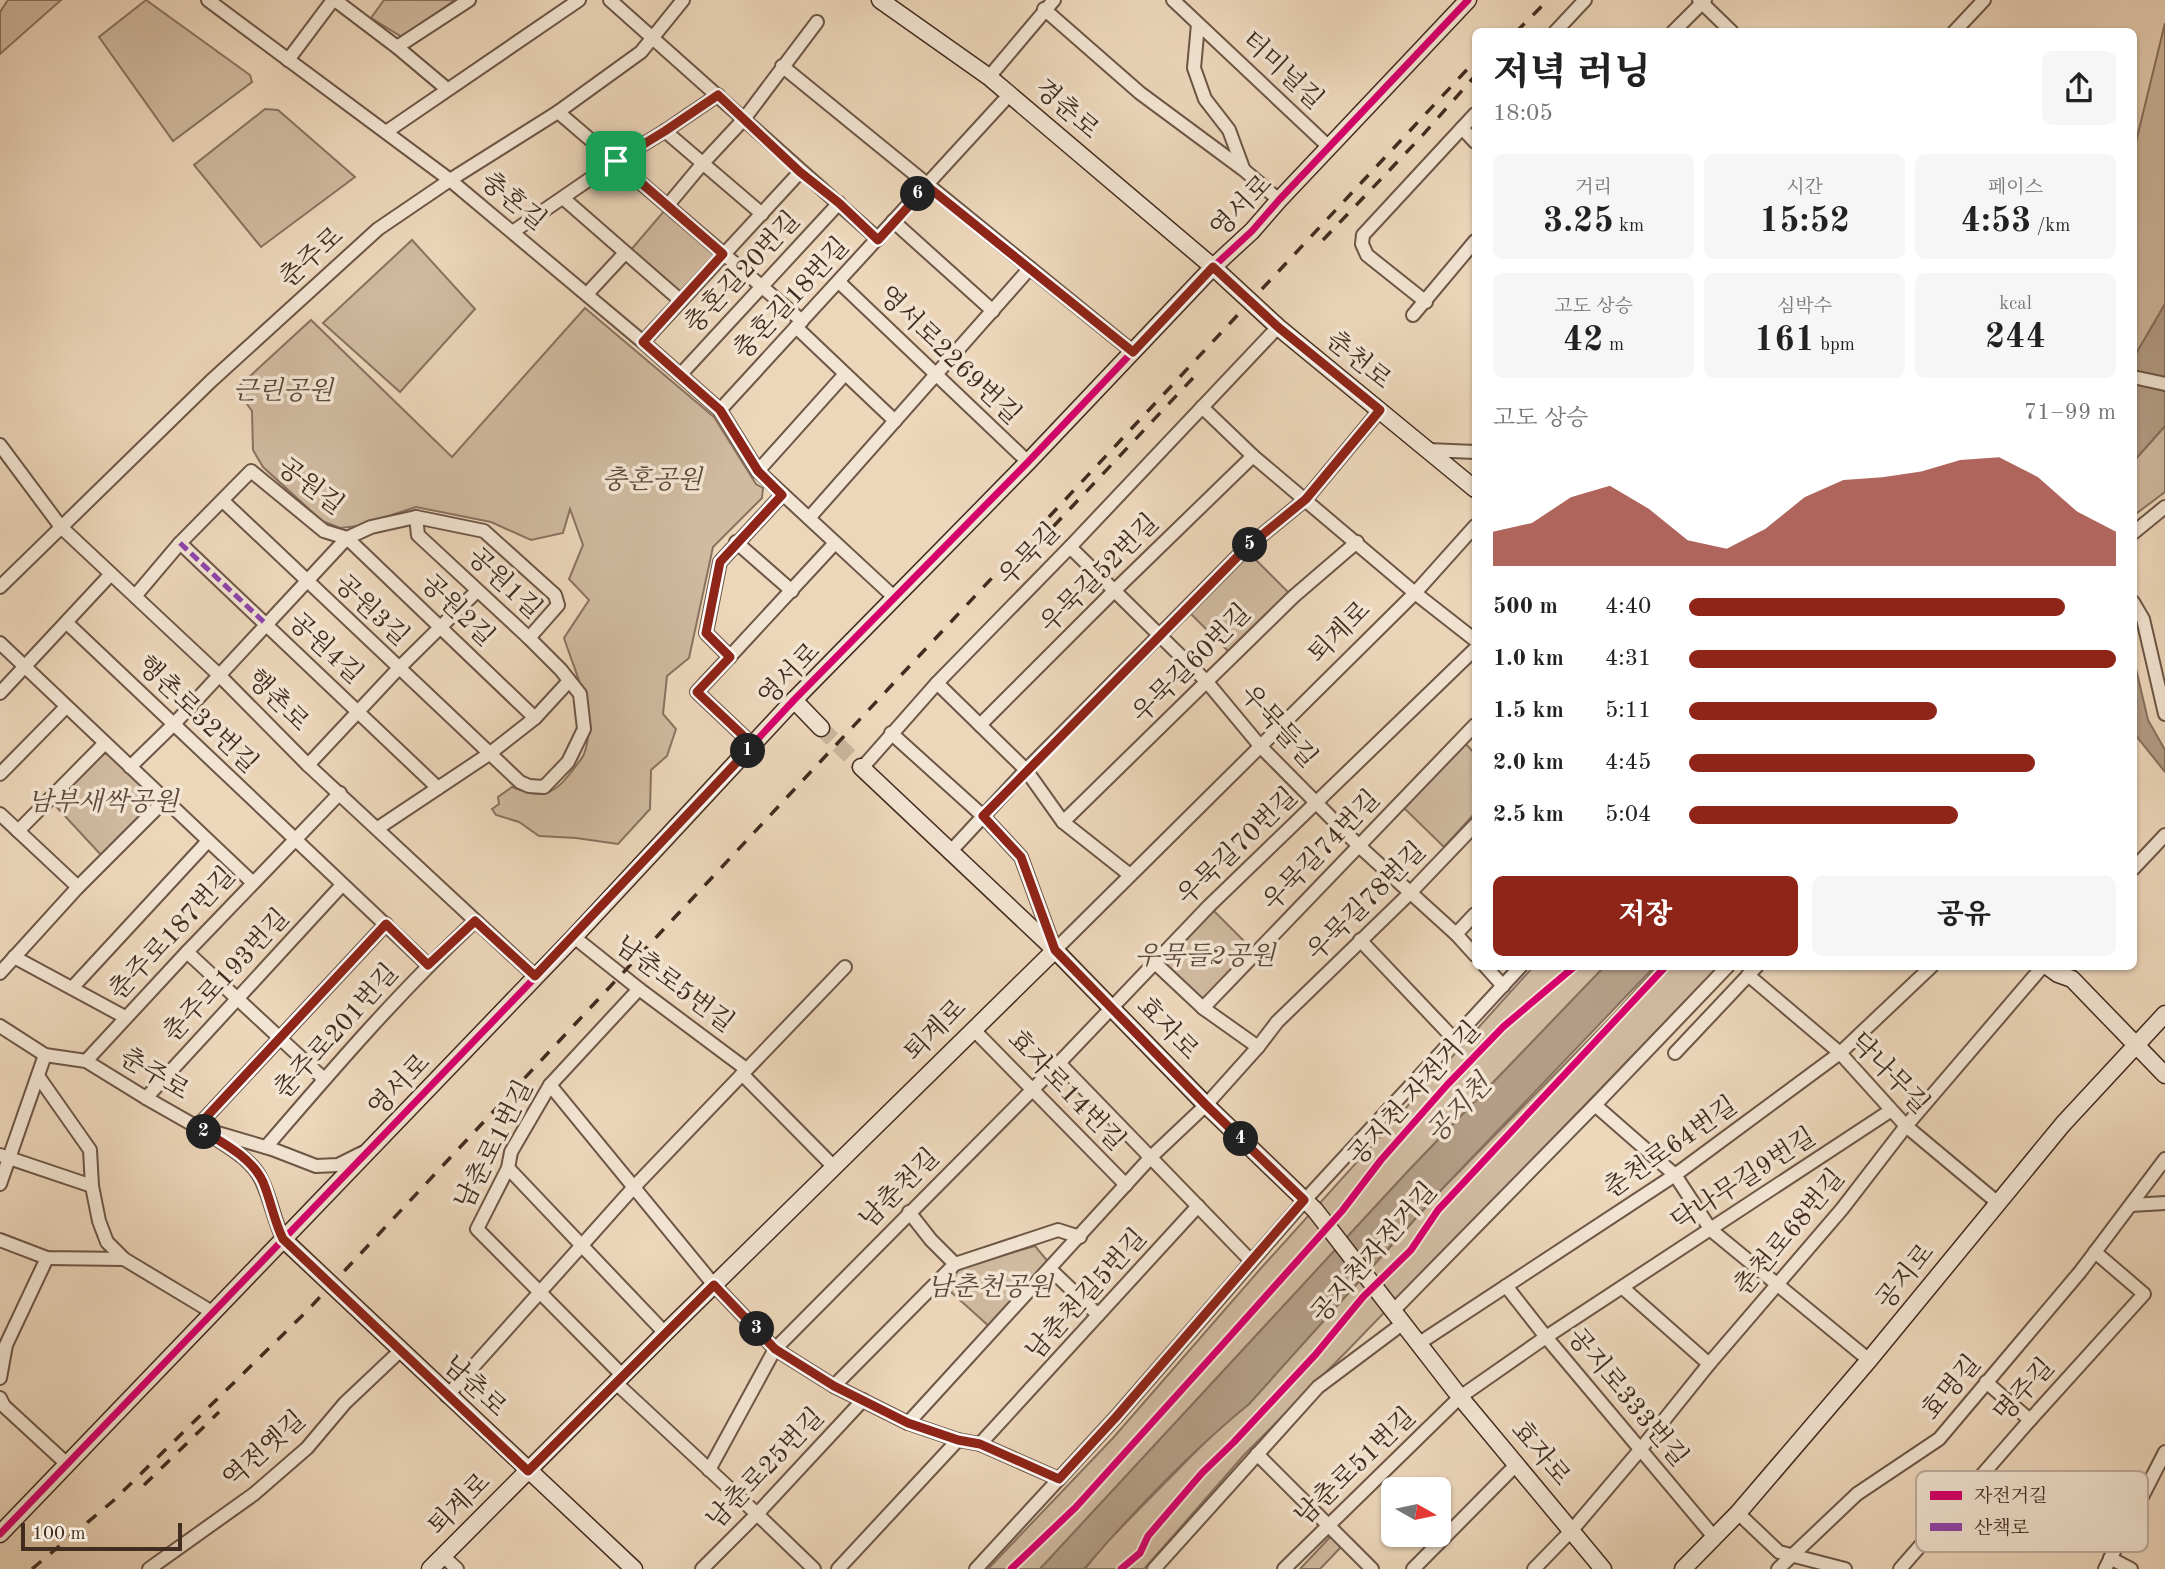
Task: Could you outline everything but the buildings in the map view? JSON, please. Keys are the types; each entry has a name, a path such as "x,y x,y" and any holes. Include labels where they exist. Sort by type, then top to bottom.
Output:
{"street":[{"name":"충혼길","path":"208,0 450,180 514,231 681,374 720,410 758,471 895,598"},
{"path":"288,60 334,0 447,89"},
{"path":"397,47 469,0"},
{"path":"386,132 579,0"},
{"path":"610,0 878,240"},
{"name":"춘주로","path":"0,587 211,382 378,229 558,112 641,52 683,0"},
{"name":"경춘로","path":"880,0 989,77 1213,267"},
{"name":"영서로","path":"0,1534 574,937 794,700 1028,462 1213,267 1252,231 1468,0"},
{"path":"1559,28 1585,0"},
{"path":"1958,28 1984,0"},
{"path":"1677,28 1702,1 1728,28"},
{"name":"터미널길","path":"1179,3 1329,147"},
{"path":"989,77 1049,4 1140,93 1244,170 1279,200"},
{"path":"668,205 744,120 817,22"},
{"path":"1198,24 1194,68 1205,99 1229,130 1244,170"},
{"path":"782,66 1133,352"},
{"name":"충혼길18번길","path":"720,410 1010,94"},
{"path":"514,231 718,95"},
{"path":"558,112 762,286 845,374 895,421"},
{"path":"1426,302 1367,255 1363,235 1472,117"},
{"path":"1461,128 1472,139"},
{"path":"665,131 762,214"},
{"path":"643,342 800,172"},
{"path":"563,198 681,301"},
{"name":"충혼길20번길","path":"681,374 839,203"},
{"path":"893,221 993,311"},
{"path":"1413,315 1472,246"},
{"path":"587,294 625,253"},
{"name":"춘천로","path":"1213,267 1278,327 1472,486"},
{"path":"809,518 1030,268"},
{"name":"영서로2269번길","path":"839,282 1028,462"},
{"name":"우묵길","path":"861,768 937,683 1278,327"},
{"path":"758,471 845,374"},
{"path":"2137,378 2165,384"},
{"path":"1202,407 1253,456 1472,638"},
{"path":"950,852 1026,770 1245,549 1306,499 1380,410"},
{"name":"행촌로","path":"0,445 61,527 110,575 136,595 308,765 535,976"},
{"path":"1429,450 1472,452"},
{"name":"우묵길52번길","path":"981,725 1253,456"},
{"name":"공원길","path":"223,501 251,471 324,531 347,538 371,527 416,517 484,531 555,595 558,605 529,638"},
{"path":"730,657 706,633 720,562 782,495"},
{"path":"136,595 180,543 223,501"},
{"name":"공원3길","path":"223,501 489,754 520,782 529,786 544,787 568,762 584,729 580,694 569,681"},
{"path":"2137,530 2165,507"},
{"name":"공원1길","path":"416,517 418,535 529,638 569,681"},
{"name":"퇴계로","path":"430,1569 665,1333 1261,747 1415,593 1472,529"},
{"path":"130,767 174,724 347,538"},
{"name":"공원2길","path":"347,538 535,718"},
{"path":"736,542 792,591"},
{"name":"우묵길60번길","path":"1063,822 1293,597 1357,542"},
{"name":"공원4길","path":"180,543 438,788"},
{"path":"753,745 697,692 835,543"},
{"name":"우묵들길","path":"1070,547 1207,682 1261,747 1359,846 1456,934 1472,953"},
{"path":"0,693 110,575"},
{"path":"308,765 398,669 477,591"},
{"path":"2137,609 2143,619 2165,713"},
{"name":"행촌로32번길","path":"67,623 295,841"},
{"path":"0,643 253,883"},
{"name":"우묵길70번길","path":"1112,1007 1154,962 1472,652"},
{"path":"378,828 489,754 535,718 569,681"},
{"path":"937,683 1026,770 1063,822 1130,875"},
{"path":"794,700 821,727"},
{"path":"0,774 66,707"},
{"name":"우묵길74번길","path":"1203,1008 1472,728"},
{"path":"891,733 983,816 1021,857 1055,950"},
{"path":"18,831 104,743"},
{"name":"효자로","path":"861,768 1055,950 1206,1105 1310,1205 1418,1345 1603,1569"},
{"name":"춘주로187번길","path":"86,1061 340,793"},
{"path":"0,973 78,887 165,800"},
{"path":"0,814 78,887"},
{"name":"우묵길78번길","path":"1206,1105 1277,1022 1409,894 1472,828"},
{"path":"2137,865 2165,835"},
{"path":"72,988 208,841"},
{"path":"295,841 428,965"},
{"name":"춘주로193번길","path":"146,1098 342,885"},
{"path":"1456,934 1472,917"},
{"name":"춘주로201번길","path":"266,1147 428,965 475,921"},
{"path":"283,1239 255,1169 197,1127 386,924"},
{"name":"남춘로5번길","path":"574,937 744,1072 835,1168"},
{"path":"1360,940 1455,1040"},
{"path":"187,952 324,1079"},
{"path":"14,957 125,1017"},
{"path":"1154,962 1203,1008 1258,1047"},
{"name":"남춘로5번길","path":"447,1396 634,1187 845,967"},
{"path":"1489,970 1503,986"},
{"path":"975,1569 1059,1479 1251,1261 1310,1205 1517,970"},
{"path":"1154,1569 1318,1387 1394,1313 1724,970"},
{"name":"춘천로64번길","path":"1418,1345 1675,1175 1840,1053 1928,970"},
{"name":"춘천로68번길","path":"1534,1569 1572,1530 1640,1450 1709,1364 1842,1209 1906,1126 2042,970"},
{"path":"2052,970 2058,974 2070,973 2165,1075"},
{"path":"1675,1053 1753,971"},
{"name":"닥나무길","path":"1753,971 1840,1053 1890,1111 1998,1203"},
{"name":"남춘로1번길","path":"541,1292 477,1229 508,1168 511,1152 550,1085 639,989"},
{"name":"남춘천길","path":"709,1470 775,1349 1112,1007"},
{"name":"공지로","path":"1683,1569 1738,1513 1869,1360 2063,1124 2165,1014"},
{"name":"춘주로","path":"0,1026 46,1055 86,1061 197,1127 266,1147 316,1166 349,1161 369,1149"},
{"name":"효자로14번길","path":"973,1029 1126,1185"},
{"path":"0,1184 4,1156 46,1055"},
{"path":"1059,1063 1251,1261"},
{"path":"38,1076 90,1150 92,1186 99,1221 107,1242 124,1259 212,1312"},
{"path":"550,1085 714,1285 775,1349 834,1386 908,1423 958,1440 980,1444 1059,1479"},
{"name":"효자로14번길","path":"908,1423 1151,1157 1206,1105"},
{"path":"1595,1105 1675,1175 1711,1230 1869,1360"},
{"name":"닥나무길9번길","path":"1460,1397 1546,1337 1890,1111"},
{"path":"4,1156 92,1186"},
{"name":"효명길","path":"1778,1569 1857,1493 1939,1439 2095,1252 2165,1160"},
{"path":"508,1168 665,1333"},
{"path":"2132,1205 2165,1202"},
{"name":"남춘천길5번길","path":"980,1444 1198,1206"},
{"path":"909,1212 955,1264"},
{"path":"834,1386 955,1264 1058,1230 1080,1237"},
{"name":"남춘로","path":"283,1239 634,1569"},
{"path":"0,1240 47,1258 124,1259"},
{"name":"명주길","path":"1986,1471 2144,1294 2095,1252"},
{"path":"0,1378 6,1345 47,1258"},
{"path":"1050,1269 1098,1315"},
{"name":"공지로333번길","path":"1506,1286 1714,1538"},
{"path":"1623,1287 1709,1364"},
{"path":"541,1292 620,1380 709,1470 757,1514 806,1567"},
{"name":"역전옛길","path":"149,1569 254,1494 307,1448 345,1403 400,1351"},
{"path":"1986,1382 2030,1420"},
{"name":"남춘로51번길","path":"1284,1569 1460,1397"},
{"path":"0,1398 4,1406 67,1464"},
{"name":"남춘로25번길","path":"702,1569 863,1400"},
{"path":"838,1569 958,1440"},
{"path":"2148,1485 2165,1452"},
{"path":"1257,1454 1372,1569"},
{"path":"1413,1569 1517,1464"},
{"path":"1738,1513 1779,1552 1844,1569"},
{"name":"명주길","path":"1900,1569 1916,1551"},
{"path":"443,1556 457,1569"},
{"path":"2107,1563 2131,1569"}],"green space":[{"path":"8,0 61,0 0,54 0,12"},
{"path":"146,0 250,75 252,82 173,141 99,37"},
{"path":"384,0 455,0 402,37 371,18"},
{"path":"2165,23 2165,304 2137,352 2137,138"},
{"path":"265,109 278,110 355,177 261,247 194,165"},
{"path":"665,210 718,257 683,296 630,251"},
{"path":"412,240 475,309 400,392 323,323"},
{"name":"충혼공원","path":"585,308 714,417 756,484 763,488 762,498 713,547 689,658 667,676 663,714 676,729 667,756 651,770 650,809 618,844 539,836 519,822 496,815 492,809 499,804 498,797 512,787 536,794 555,789 579,762 588,740 587,710 564,638 589,600 569,579 583,545 570,509 563,533 531,540 491,522 416,507 358,526 340,528 322,521 263,467 253,450 252,411 236,389 311,320 452,457"},
{"path":"2165,426 2165,492 2137,513 2137,458"},
{"path":"1245,549 1293,597 1233,656 1186,609"},
{"path":"1465,743 1472,751 1472,816 1444,847 1404,808"},
{"name":"남부새싹공원","path":"101,754 110,754 155,798 152,805 102,856 51,801"},
{"name":"우묵들2공원","path":"1209,906 1256,953 1203,1008 1154,962"},
{"path":"1530,970 1601,970 1410,1169 1040,1569 988,1569 1113,1438 1262,1267"},
{"path":"1653,970 1715,970 1244,1455 1144,1569 1085,1569 1104,1545 1218,1429 1249,1404 1442,1189 1614,1014"},
{"name":"남춘천공원","path":"1035,1246 1050,1264 991,1328 942,1284 954,1269"},
{"path":"1332,1535 1343,1545 1320,1569 1300,1569"}],"shaded area":[{"path":"2165,304 2165,426 2137,458 2137,352"},
{"path":"2137,673 2148,720 2165,750 2165,772 2137,737"},
{"path":"1601,970 1651,970 1442,1189 1249,1404 1163,1483 1084,1569 1040,1569 1410,1169"}],"tunnel":[{"path":"821,728 861,767"}],"railway":[{"path":"1520,28 1548,0"},
{"path":"32,1569 113,1501 306,1312 1472,64"},
{"path":"1323,240 1472,79"},
{"path":"1004,579 1193,378"},
{"path":"144,1485 219,1412"}],"marked path":[{"path":"180,543 267,625"}],"cycle path":[{"path":"0,1534 574,937 794,700 1028,462 1213,267 1252,231 1468,0"},
{"name":"공지천 자전거길","path":"1011,1569 1076,1507 1224,1343 1342,1211 1381,1160 1447,1085 1503,1027 1570,970"},
{"name":"공지천자전거길","path":"1121,1569 1140,1553 1148,1536 1202,1473 1316,1354 1363,1297 1411,1250 1438,1210 1662,970"}],"route":[{"path":"718,95 878,240 927,186 1133,352 1213,267 1278,327 1380,410 1306,499 1245,549 983,816 1021,857 1055,950 1206,1105 1304,1200 1059,1479 980,1444 958,1440 908,1423 834,1386 775,1349 714,1285 528,1471 283,1239 255,1169 197,1127 386,924 428,965 475,921 535,976 753,745 697,692 730,657 706,633 720,562 782,495 758,471 720,410 643,342 723,254 616,161 718,95"}],"park label":[{"name":"근린공원","path":"283,392"}],"water label":[{"name":"공지천","path":"1460,1110"}]}
